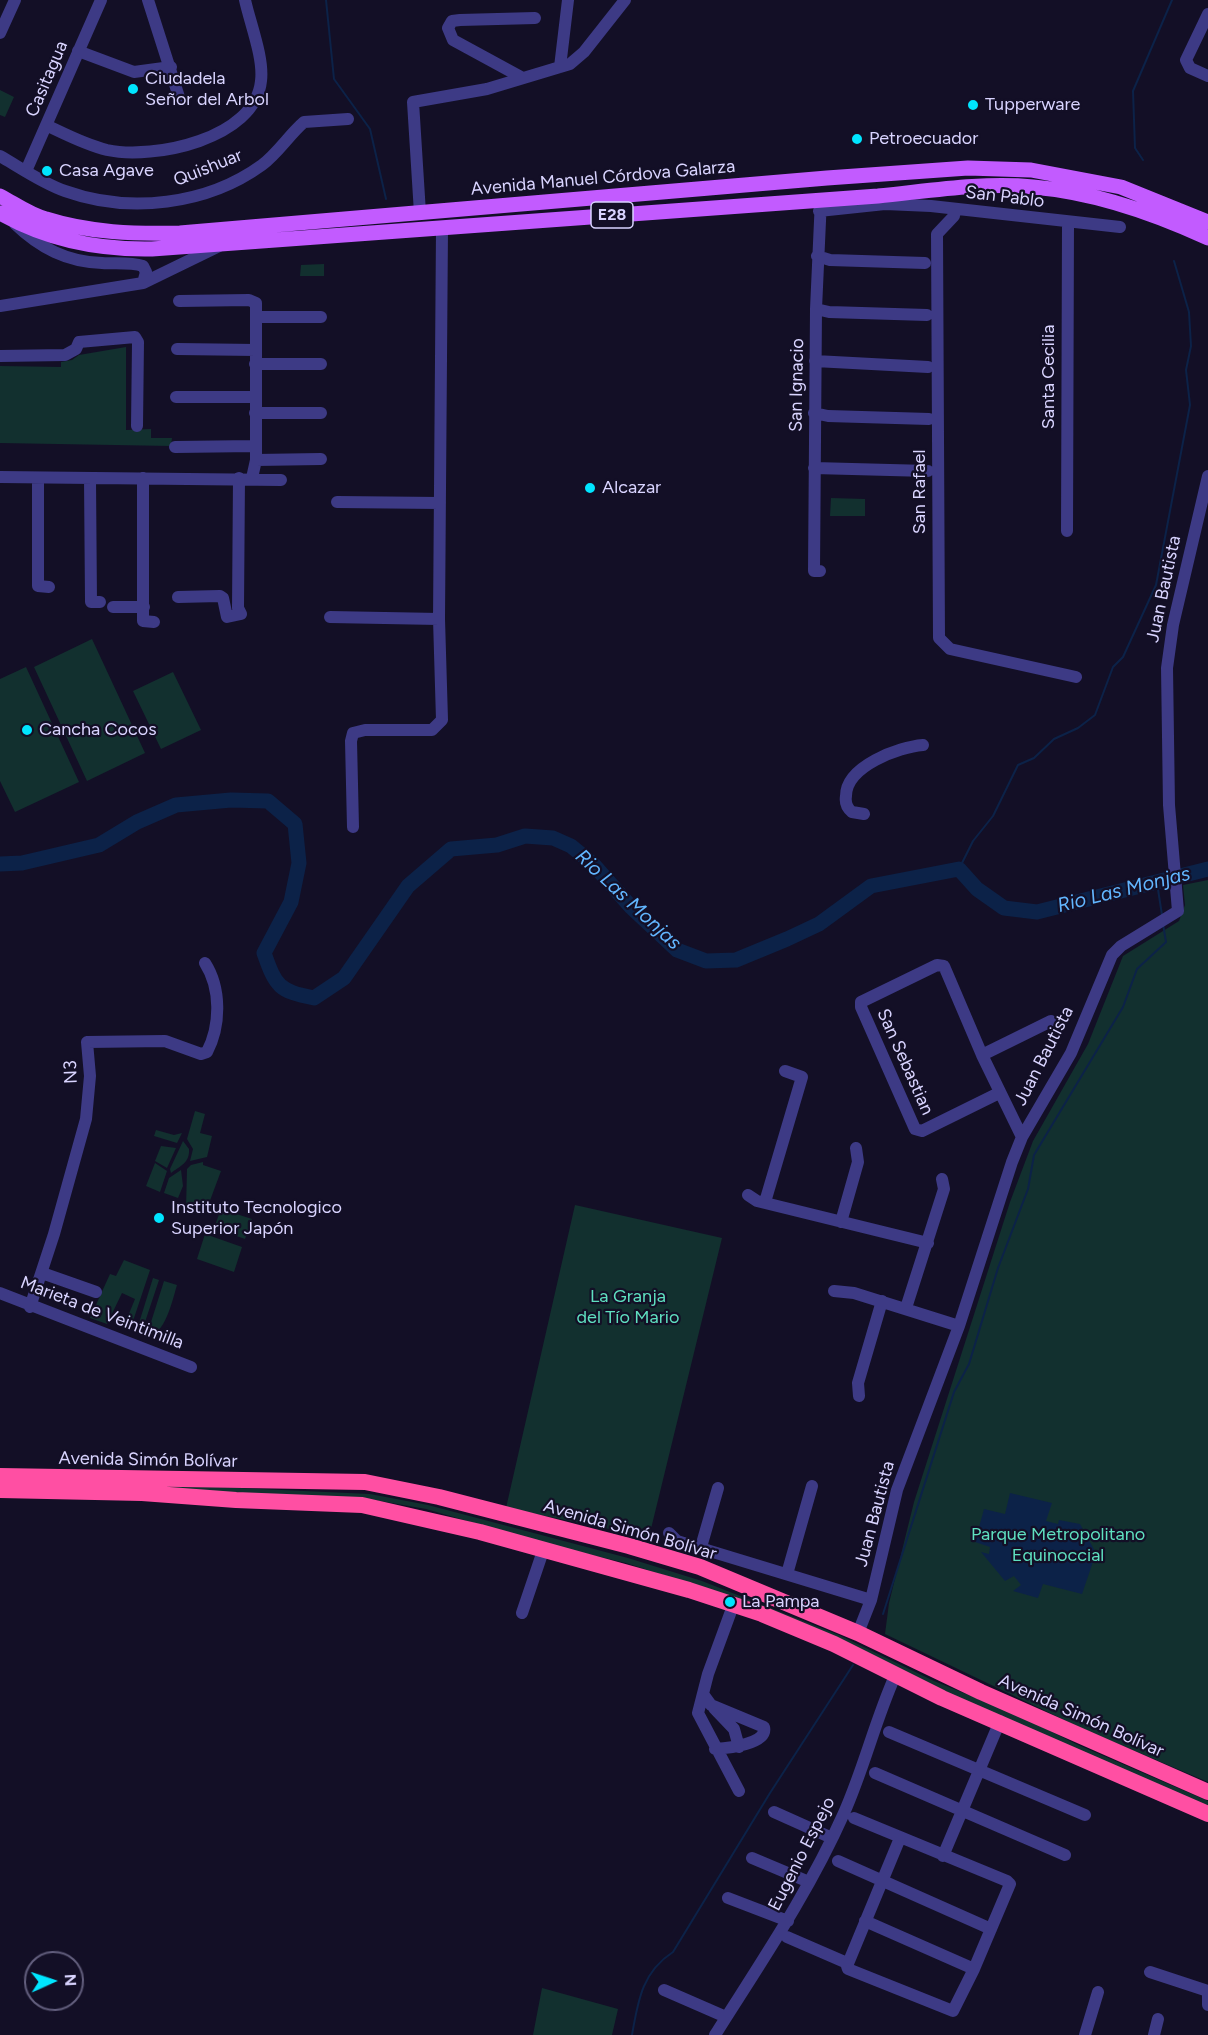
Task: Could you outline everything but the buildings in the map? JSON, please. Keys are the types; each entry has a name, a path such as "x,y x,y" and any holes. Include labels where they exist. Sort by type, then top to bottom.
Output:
{"highway":[{"name":"Avenida Simón Bolívar","path":"0,1476 237,1481 326,1479 365,1482 439,1497 700,1567 858,1633 981,1692 1208,1792"},
{"name":"Avenida Simón Bolívar","path":"0,1490 165,1494 236,1500 362,1505 480,1532 734,1604 834,1644 895,1676 1208,1814"}],"main road":[{"name":"Avenida Manuel Córdova Galarza","path":"6,217 50,236 94,247 123,249 220,245 370,225 420,213 968,168 1031,170 1121,187 1208,222"},
{"path":"877,175 881,200"},
{"name":"Avenida Manuel Córdova Galarza","path":"0,196 44,219 107,232 132,234 370,225 442,229 820,205 881,200 967,187 1032,186 1121,205 1208,238"}],"street":[{"path":"0,33 15,0"},
{"name":"Casitagua","path":"26,171 48,126 101,0"},
{"path":"148,0 179,97"},
{"path":"48,126 85,144 130,152 173,149 212,136 234,124 257,97 261,82 261,69 245,0"},
{"path":"560,67 568,0"},
{"path":"420,213 413,102 487,89 570,63 584,52 625,0"},
{"path":"1208,14 1186,60 1190,68 1208,76"},
{"path":"521,77 453,40 448,34 448,28 452,21 460,20 535,18"},
{"path":"78,51 134,72 171,67"},
{"name":"Quishuar","path":"0,156 77,195 132,203 174,201 215,189 247,174 265,163 304,122 348,119"},
{"name":"San Pablo","path":"881,200 1120,227"},
{"name":"San Ignacio","path":"817,571 813,468 820,205"},
{"name":"San Rafael","path":"953,209 954,216 937,234 939,638 950,649 1076,677"},
{"path":"6,217 33,241 63,256 88,263 127,263 143,266 146,272 143,283"},
{"name":"Santa Cecilia","path":"1067,531 1068,222"},
{"path":"353,827 351,741 353,733 360,730 432,730 441,723 439,619 442,229"},
{"path":"1,306 143,283 220,245"},
{"path":"817,256 830,260 926,263"},
{"path":"178,597 220,596 223,598 227,617 241,614 238,608 240,500 245,478 255,460 256,350 256,317 253,301 179,302"},
{"path":"816,309 829,312 927,315"},
{"path":"256,317 321,317"},
{"path":"0,356 65,356 76,349 79,342 135,337 138,342 137,426"},
{"path":"177,349 256,350"},
{"path":"815,361 928,367"},
{"path":"255,364 321,364"},
{"path":"176,397 255,397"},
{"path":"255,413 321,413"},
{"path":"814,413 828,416 929,419"},
{"path":"175,447 255,446"},
{"path":"255,460 321,459"},
{"path":"813,468 928,471"},
{"name":"Juan Bautista","path":"858,1633 871,1600 897,1490 959,1326 1022,1137 1071,1053 1112,955 1121,946 1178,912 1169,805 1167,668 1173,626 1208,476"},
{"path":"0,477 281,480"},
{"path":"38,478 38,586 49,587"},
{"path":"90,478 91,602 100,602"},
{"path":"142,478 143,621 154,622"},
{"path":"337,502 440,503"},
{"path":"113,607 144,607"},
{"path":"330,617 439,619"},
{"path":"864,814 852,812 847,806 846,790 853,776 891,753 923,745"},
{"name":"N3","path":"30,1307 86,1119 90,1076 87,1042 165,1041 201,1054 207,1052 214,1033 218,1005 213,977 206,963"},
{"name":"San Sebastian","path":"999,1093 922,1131 915,1129 861,1007 861,1002 937,965 944,966 999,1093 1022,1137"},
{"path":"982,1055 1051,1021"},
{"path":"765,1202 802,1077 785,1071"},
{"path":"841,1222 858,1162 856,1148"},
{"path":"906,1308 944,1189 942,1179"},
{"path":"748,1195 765,1202 928,1243"},
{"path":"42,1273 96,1292"},
{"path":"834,1291 882,1301 959,1326"},
{"name":"Marieta de Veintimilla","path":"0,1293 30,1307 148,1348 191,1367"},
{"path":"859,1396 858,1383 882,1301"},
{"path":"787,1574 812,1486"},
{"path":"701,1547 718,1488"},
{"path":"669,1533 677,1541 871,1600"},
{"path":"522,1613 543,1551"},
{"path":"734,1604 703,1694 699,1713 715,1749 739,1791"},
{"name":"Eugenio Espejo","path":"715,2035 788,1922 832,1838 863,1769 895,1676"},
{"path":"703,1694 734,1729 739,1747"},
{"path":"711,1705 764,1727 763,1736 739,1747 715,1749"},
{"path":"943,1856 1000,1721"},
{"path":"889,1732 1085,1815"},
{"path":"875,1773 1065,1855"},
{"path":"774,1812 832,1838"},
{"path":"854,1818 1010,1884 974,1969 953,2011 848,1969 847,1963 900,1838"},
{"path":"752,1858 809,1882"},
{"path":"838,1861 991,1929"},
{"path":"728,1898 788,1922"},
{"path":"865,1921 974,1969"},
{"path":"787,1937 847,1963"},
{"path":"1150,1972 1208,1993 1208,2005"},
{"path":"664,1990 726,2017"},
{"path":"1085,2035 1098,1992"},
{"path":"1154,2035 1158,2019"}],"green space":[{"path":"0,90 14,97 5,117 0,115"},
{"path":"324,264 324,276 300,276 301,265"},
{"path":"126,347 126,430 151,429 151,438 172,438 171,446 0,443 0,366 61,367 61,362 72,360 79,355"},
{"path":"831,498 865,499 865,516 830,516"},
{"path":"92,639 145,753 87,781 34,667"},
{"name":"Cancha Cocos","path":"26,667 79,782 15,812 0,781 0,679"},
{"path":"173,672 201,730 161,749 133,691"},
{"name":"Parque Metropolitano Equinoccial","path":"1208,880 1208,1782 1083,1729 885,1634 889,1603 914,1502 1010,1202 1033,1141 1088,1044 1123,956 1179,921 1185,905 1183,885"},
{"path":"195,1111 205,1114 200,1133 212,1136 207,1157 190,1161 193,1149 187,1139"},
{"path":"156,1130 174,1135 182,1133 177,1143 154,1136"},
{"path":"183,1141 189,1149 188,1158 184,1164 171,1173 170,1169"},
{"path":"161,1146 176,1148 167,1168 155,1161"},
{"path":"203,1162 203,1165 221,1171 205,1214 202,1215 186,1209 187,1169 191,1165"},
{"path":"155,1163 167,1171 160,1192 146,1186"},
{"path":"181,1170 183,1186 178,1198 164,1193 169,1178"},
{"name":"La Granja del Tío Mario","path":"575,1205 722,1238 649,1537 506,1508"},
{"path":"221,1209 252,1219 245,1239 214,1228"},
{"path":"205,1234 242,1247 234,1272 197,1259"},
{"path":"124,1260 150,1270 133,1321 126,1321 135,1299 122,1293 107,1324 90,1318 110,1274 116,1276"},
{"path":"153,1278 159,1280 144,1325 139,1323"},
{"path":"164,1281 177,1285 173,1300 163,1324 153,1336 146,1338"},
{"path":"0,1482 194,1486 370,1494 428,1505 628,1558 702,1581 839,1635 934,1681 1016,1714 1076,1744 1208,1801 1208,1807 728,1596 626,1563 553,1546 426,1509 369,1499"},
{"path":"542,1988 618,2009 612,2035 533,2035"}],"water":[{"path":"1010,1493 1052,1503 1046,1521 1058,1524 1059,1520 1080,1524 1096,1553 1082,1594 1043,1584 1038,1598 1013,1591 1021,1585 1014,1576 1005,1581 981,1552 989,1554 990,1547 975,1542 984,1509 1005,1514"}],"waterway":[{"path":"326,0 334,79 370,129 386,199"},
{"path":"1143,160 1135,148 1133,91 1172,0"},
{"path":"959,869 973,841 993,816 1018,765 1034,758 1054,739 1078,728 1095,715 1113,667 1123,657 1156,585 1190,405 1186,370 1191,346 1189,312 1174,261"},
{"name":"Rio Las Monjas","path":"0,864 22,863 99,845 137,822 176,805 231,800 268,801 295,824 299,863 291,902 264,953 280,986 293,993 314,998 344,978 408,886 451,849 497,845 525,836 553,838 571,846 593,864 631,907 677,950 706,961 736,960 787,939 819,924 871,886 959,869 977,889 1004,908 1037,912 1208,869"},
{"path":"1157,883 1162,915"},
{"path":"883,1614 954,1392 969,1364 998,1268 1028,1189 1034,1155 1123,1007 1137,969 1166,942 1163,924"},
{"path":"632,2035 639,1999 648,1978 654,1969 673,1952 770,1793 853,1665"}],"place":[{"name":"Ciudadela Señor del Arbol","path":"133,89"},
{"name":"Tupperware","path":"973,105"},
{"name":"Petroecuador","path":"857,139"},
{"name":"Casa Agave","path":"47,171"},
{"name":"Alcazar","path":"590,488"},
{"name":"Cancha Cocos","path":"27,730"},
{"name":"Instituto Tecnologico Superior Japón","path":"159,1218"},
{"name":"La Pampa","path":"730,1602"}]}
